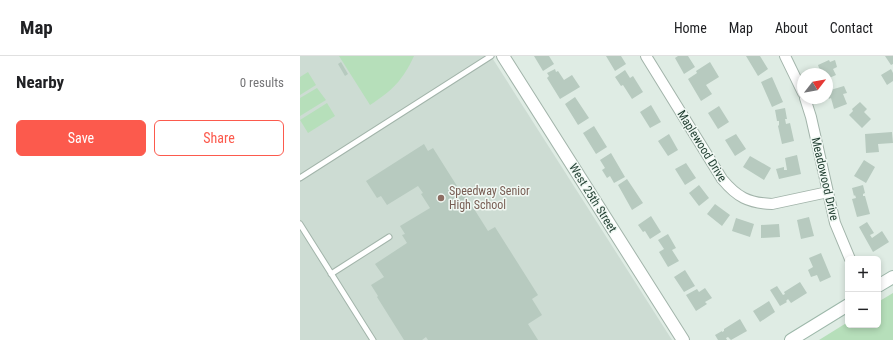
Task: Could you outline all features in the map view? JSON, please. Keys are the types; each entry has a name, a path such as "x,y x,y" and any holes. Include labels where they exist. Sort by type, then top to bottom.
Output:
{"street":[{"name":"West 25th Street","path":"503,56 683,340"},
{"name":"Maplewood Drive","path":"646,56 722,179 734,192 754,202 772,204 828,192"},
{"path":"785,56 797,81"},
{"name":"Meadowood Drive","path":"807,104 837,228 849,256"},
{"path":"881,284 893,277"},
{"path":"792,340 845,307"}],"lane":[{"path":"300,178 491,56"},
{"path":"300,224 373,340"},
{"path":"331,274 389,237"}],"shaded area":[{"name":"Speedway Senior High School","path":"300,56 491,56 672,340 300,340"}],"green space":[{"path":"339,56 414,56 406,72 391,90 370,105"},
{"path":"308,72 316,85 300,95 300,77"},
{"path":"317,88 326,100 300,116 300,98"},
{"path":"327,103 335,116 308,133 300,120"},
{"path":"893,293 893,340 819,340 845,324 845,328 881,328 881,300"}],"building":[{"path":"534,56 549,56 554,64 543,71"},
{"path":"606,56 621,56 626,64 615,71"},
{"path":"678,56 688,56 695,67 684,74 675,58"},
{"path":"746,56 760,56 768,69 758,76"},
{"path":"885,56 893,56 893,64 891,65"},
{"path":"829,60 830,62 835,60 837,67 833,69 819,68 818,65"},
{"path":"341,62 348,74 345,76 338,64"},
{"path":"710,62 719,77 706,85 712,94 701,101 688,79 697,73 696,71"},
{"path":"555,69 564,80 572,75 580,87 560,99 547,78 549,76 547,73"},
{"path":"833,69 836,75 833,76"},
{"path":"891,69 893,73 893,81 887,85 881,75"},
{"path":"625,70 630,78 633,76 643,92 632,99 623,85 621,86 615,77"},
{"path":"772,77 783,102 772,107 761,82"},
{"path":"844,86 847,93 843,94 847,104 834,109 833,89"},
{"path":"575,97 589,118 578,125 565,104"},
{"path":"860,102 867,109 864,112 871,119 862,128 849,115 853,111 852,109"},
{"path":"651,105 661,122 650,128 640,112"},
{"path":"719,106 729,122 718,129 708,113"},
{"path":"785,108 787,119 785,119 786,124 790,123 794,141 782,144 778,126 779,121 777,121 775,110"},
{"path":"594,126 607,147 596,154 583,133"},
{"path":"892,132 893,143 878,144 879,152 866,153 865,134"},
{"path":"669,134 678,150 668,156 658,141"},
{"path":"736,134 746,149 735,156 725,140"},
{"name":"Speedway Senior High School","path":"424,144 428,151 433,148 462,194 464,193 488,231 495,227 538,295 532,299 542,315 528,324 538,340 428,340 426,337 422,340 404,340 377,297 378,296 371,285 384,277 375,264 407,243 402,235 405,234 400,226 430,208 418,186 387,205 381,196 377,198 366,181"},
{"path":"611,153 625,177 614,183 610,176 607,178 602,170 605,168 600,160"},
{"path":"797,155 801,174 779,179 776,169 784,167 784,170 787,170 785,158"},
{"path":"750,156 771,168 764,180 743,167"},
{"path":"864,160 875,167 866,183 854,176"},
{"path":"686,163 696,178 685,185 675,169"},
{"path":"627,179 643,203 632,210 618,185"},
{"path":"699,185 709,198 699,206 689,193"},
{"path":"863,185 865,193 863,196 865,196 870,214 857,217 852,199 856,198 852,188"},
{"path":"715,204 730,215 722,226 707,214"},
{"path":"651,216 661,232 650,239 645,231 643,232 638,225"},
{"path":"809,217 814,236 801,239 797,220"},
{"path":"736,218 754,224 750,237 732,231"},
{"path":"867,222 874,233 870,235 872,238 882,231 889,242 873,252 859,227"},
{"path":"779,224 780,237 761,238 761,225"},
{"path":"668,234 676,248 672,250 679,261 668,267 659,252 664,249 658,240"},
{"path":"821,253 831,277 820,282 817,275 811,277 808,270 813,267 809,258"},
{"path":"685,270 695,286 684,292 674,277"},
{"path":"800,282 807,293 791,303 788,299 786,301 787,302 780,306 770,290 777,286 783,295 785,294 784,292"},
{"path":"705,288 712,298 705,302 707,304 696,311 686,295 697,289 699,292"},
{"path":"769,301 775,312 760,322 753,311"},
{"path":"740,319 747,331 731,340 728,337 726,338 727,340 718,340 715,335 724,331 724,329"}],"place":[{"name":"Speedway Senior High School","path":"441,198"}]}
